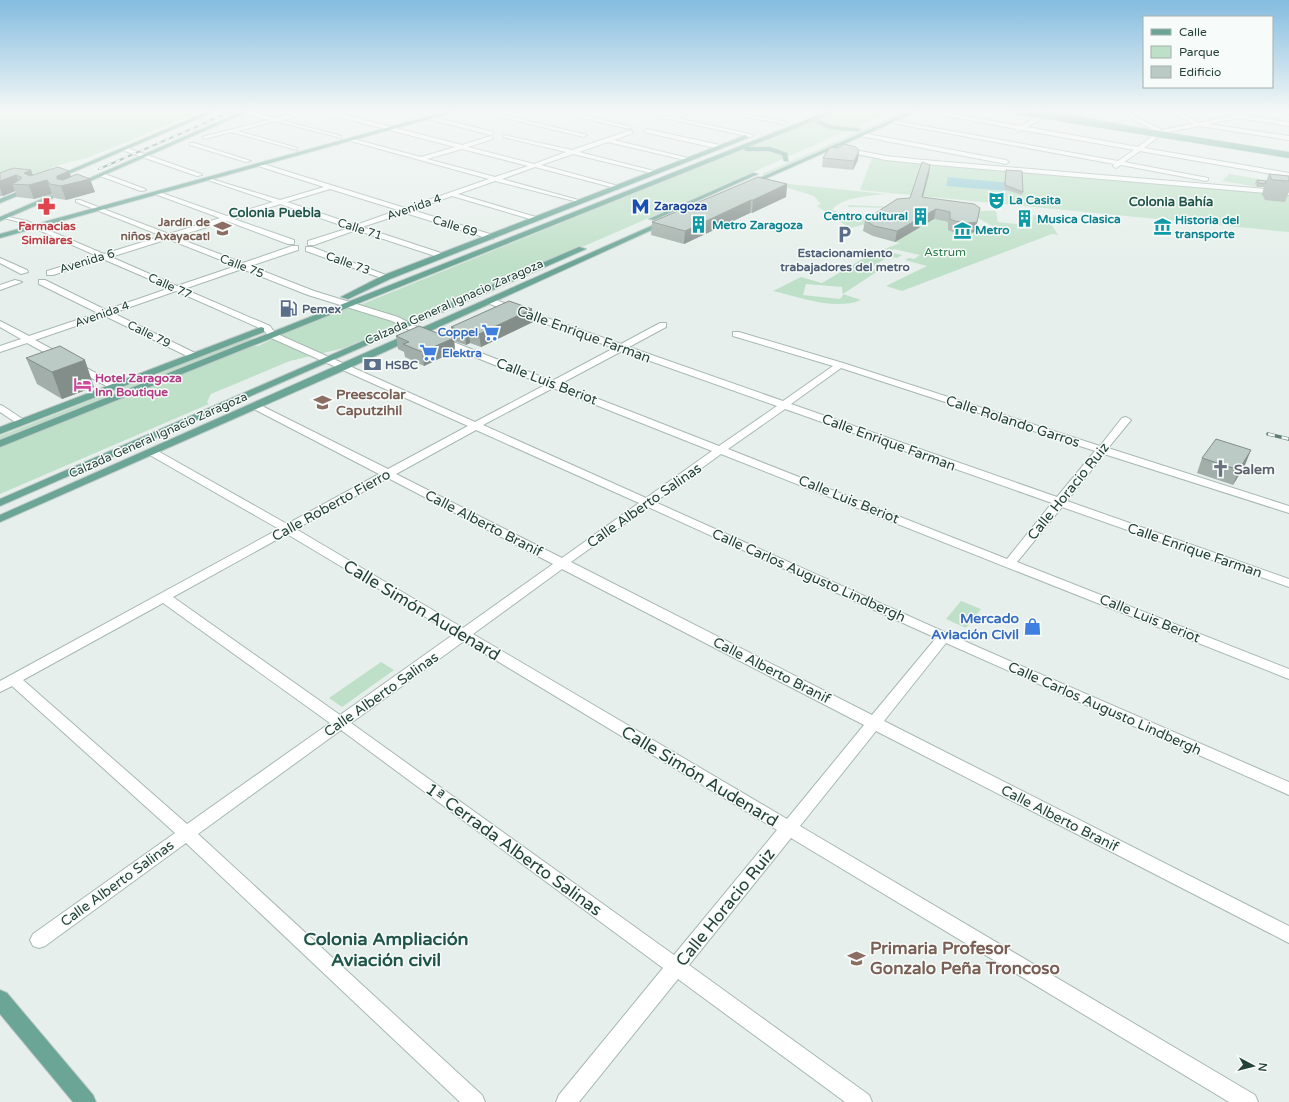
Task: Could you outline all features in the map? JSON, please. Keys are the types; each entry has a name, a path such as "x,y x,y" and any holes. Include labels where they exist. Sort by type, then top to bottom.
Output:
{"main road":[{"path":"48,181 94,161"},
{"path":"67,190 132,161"},
{"path":"12,225 247,161"},
{"path":"0,236 273,161"},
{"path":"0,444 270,332 387,278 683,161"},
{"path":"0,431 192,355 270,332 346,305 705,161"},
{"name":"Calzada General Ignacio Zaragoza","path":"645,222 783,161"},
{"name":"Calzada General Ignacio Zaragoza","path":"0,519 344,367 800,161"},
{"path":"0,201 22,192"},
{"path":"3,218 50,197"},
{"path":"609,238 611,246"},
{"name":"Calzada General Ignacio Zaragoza","path":"2,503 592,245 611,246"},
{"path":"0,999 86,1102"}],"street":[{"path":"160,161 199,175"},
{"path":"430,161 580,202"},
{"path":"521,161 619,187"},
{"name":"Avenida 4","path":"310,246 355,227 545,161"},
{"path":"611,161 655,172"},
{"path":"925,161 1277,192"},
{"path":"955,164 960,161"},
{"path":"1003,161 1068,173"},
{"path":"1106,161 1289,194"},
{"path":"1113,168 1123,161"},
{"path":"1211,161 1289,175"},
{"name":"Calle 69","path":"260,165 490,237"},
{"path":"1101,177 1107,173"},
{"path":"102,175 143,190"},
{"name":"Calle 71","path":"210,179 441,256"},
{"name":"Avenida 6","path":"50,273 330,187"},
{"path":"157,193 226,219"},
{"path":"451,194 537,219"},
{"name":"Calle 75","path":"78,201 336,302 372,312 408,326"},
{"name":"Calle 77","path":"3,218 25,222 177,289 330,360"},
{"name":"Avenida 4","path":"0,349 177,289 293,245 226,219"},
{"name":"Calle 73","path":"310,246 387,278"},
{"path":"0,260 24,272"},
{"path":"0,288 18,282"},
{"name":"Calle 79","path":"42,282 192,355"},
{"name":"Calle Enrique Farman","path":"490,301 1289,583"},
{"path":"0,324 113,386"},
{"name":"Calle Roberto Fierro","path":"7,683 475,426 663,325"},
{"name":"Calle Luis Beriot","path":"408,326 1289,674"},
{"name":"Calle Rolando Garros","path":"736,334 840,365 1289,510"},
{"name":"Calle Carlos Augusto Lindbergh","path":"330,360 944,637 1289,789"},
{"name":"Calle Alberto Salinas","path":"39,940 562,563 840,365"},
{"name":"Calle Alberto Branif","path":"255,406 1289,935"},
{"path":"0,408 22,422"},
{"name":"Calle Horacio Ruiz","path":"1010,563 1126,420"},
{"name":"Calle Simón Audenard","path":"152,452 287,530 1248,1102"},
{"name":"1ª Cerrada Alberto Salinas","path":"164,597 341,723 862,1102"},
{"name":"Calle Horacio Ruiz","path":"566,1102 876,723 944,637"},
{"path":"7,683 186,833 475,1102"}],"green space":[{"path":"0,161 72,161 51,168 47,172 41,172 0,189"},
{"path":"712,161 777,161 603,238 344,348 290,361 211,394 207,402 209,404 0,494 0,447 245,346 258,346 312,320 365,303"},
{"path":"790,161 796,161 763,176 763,173"},
{"path":"871,161 908,161 1289,195 1289,232 860,190"},
{"path":"1229,174 1276,182 1261,184 1258,187 1222,181"},
{"name":"Astrum","path":"770,182 885,194 842,202 832,210 846,214 870,216 877,215 890,208 848,207 849,205 966,212 996,211 998,222 1032,226 1033,215 1047,217 1058,235 1052,234 902,291 886,286 927,266 905,260 909,258 914,259 920,255 894,249 889,252 902,255 897,258 890,256 870,268 878,271 843,294 861,300 851,303 829,304 773,291 801,277 822,283 869,255 900,243 895,242 934,219 946,222 956,216 953,232 965,234 971,233 975,230 992,232 998,229 974,216 964,213 864,225 837,230 845,225 817,206 821,204 814,196","holes":["806,284 842,287 843,295 840,299 803,295"]},
{"path":"249,338 253,339 0,439 0,436"},
{"path":"961,601 981,609 966,628 946,619"},
{"path":"381,662 394,670 342,707 329,698"}],"water":[{"path":"948,177 1009,183 1012,191 1009,191 1009,185 1007,191 946,186"}],"building":[{"path":"922,162 930,165 922,197 974,204 980,208 977,222 968,223 955,221 950,219 950,212 936,209 897,231 874,226 865,220 897,199 910,198"},
{"path":"58,167 69,171 57,176 57,179 63,180 77,174 90,179 61,186 50,184 47,180 29,185 12,184 21,179 21,177 16,175 0,181 0,173 13,168 31,170 24,173 30,176"},
{"path":"1006,170 1022,171 1023,192 1005,185"},
{"path":"1269,174 1289,176 1289,181 1272,180"},
{"path":"758,177 787,184 685,231 652,222"},
{"path":"1257,180 1266,181 1265,184 1259,183"},
{"path":"509,301 532,309 479,334 469,330 465,332 451,327"},
{"path":"419,326 454,338 422,352 403,344 409,342 396,336"},
{"path":"60,346 85,360 52,372 26,358"},
{"path":"1216,439 1251,450 1239,470 1202,458"}],"railway":[{"path":"99,169 116,161"},
{"path":"1268,434 1289,439"}],"place":[{"name":"La Casita","path":"996,200"},
{"name":"Zaragoza","path":"641,206"},
{"name":"Farmacias Similares","path":"47,207"},
{"name":"Centro cultural","path":"921,216"},
{"name":"Musica Clasica","path":"1024,219"},
{"name":"Metro Zaragoza","path":"699,225"},
{"name":"Historia del transporte","path":"1162,227"},
{"name":"Jardín de niños Axayacatl","path":"223,229"},
{"name":"Metro","path":"962,230"},
{"name":"Estacionamiento trabajadores del metro","path":"845,234"},
{"name":"Pemex","path":"289,309"},
{"name":"Coppel","path":"491,332"},
{"name":"Elektra","path":"429,353"},
{"name":"HSBC","path":"372,365"},
{"name":"Hotel Zaragoza Inn Boutique","path":"82,385"},
{"name":"Preescolar Caputzihil","path":"323,402"},
{"name":"Salem","path":"1221,469"},
{"name":"Mercado Aviación Civil","path":"1032,626"},
{"name":"Primaria Profesor Gonzalo Peña Troncoso","path":"857,958"}],"district":[{"name":"Colonia Bahía","path":"1171,201"},
{"name":"Colonia Puebla","path":"275,212"},
{"name":"Colonia Ampliación Aviación civil","path":"386,949"}]}
